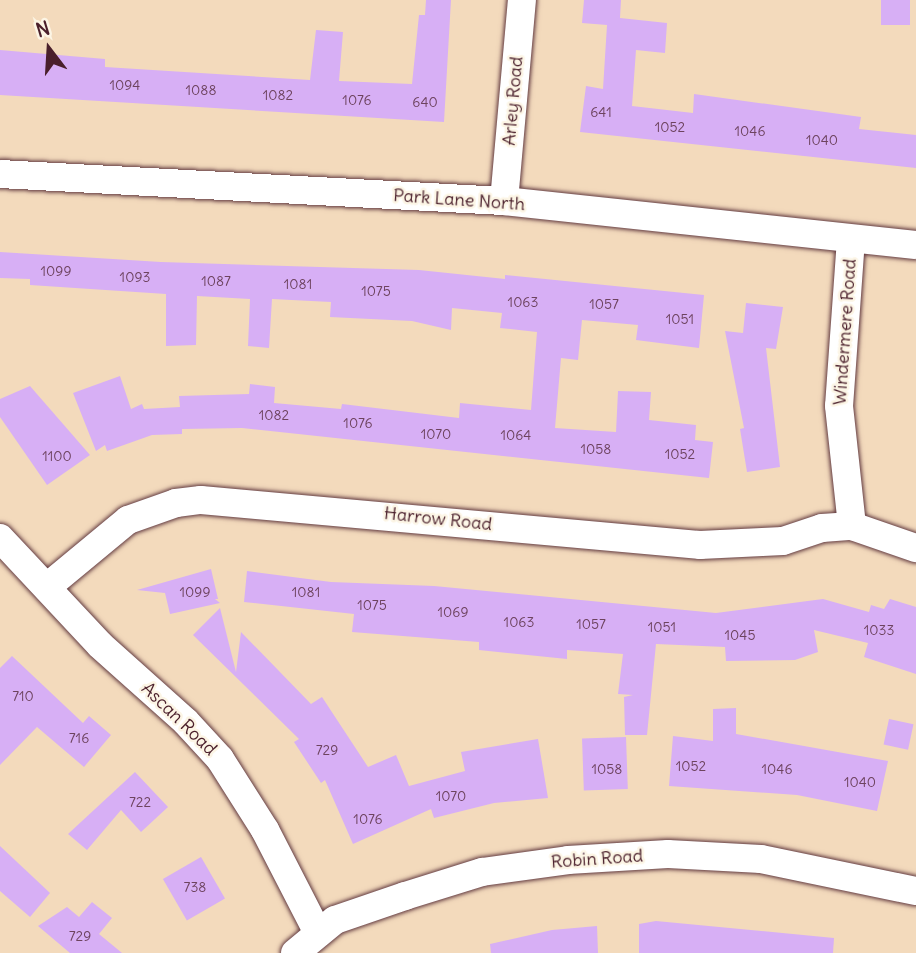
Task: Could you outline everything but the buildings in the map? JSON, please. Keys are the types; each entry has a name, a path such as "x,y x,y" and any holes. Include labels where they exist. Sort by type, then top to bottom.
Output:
{"street":[{"name":"Arley Road","path":"504,201 522,0"},
{"name":"Park Lane North","path":"0,174 504,201 916,245"},
{"name":"Windermere Road","path":"851,239 839,406 852,526"},
{"name":"Harrow Road","path":"47,587 128,520 201,500 700,545 783,541 821,528 852,526"},
{"path":"852,526 916,548"},
{"name":"Ascan Road","path":"0,538 100,645 186,722 220,759 265,830 317,931"},
{"name":"Robin Road","path":"295,953 317,931 335,920 482,872 568,860 668,854 761,859 916,891"}]}
